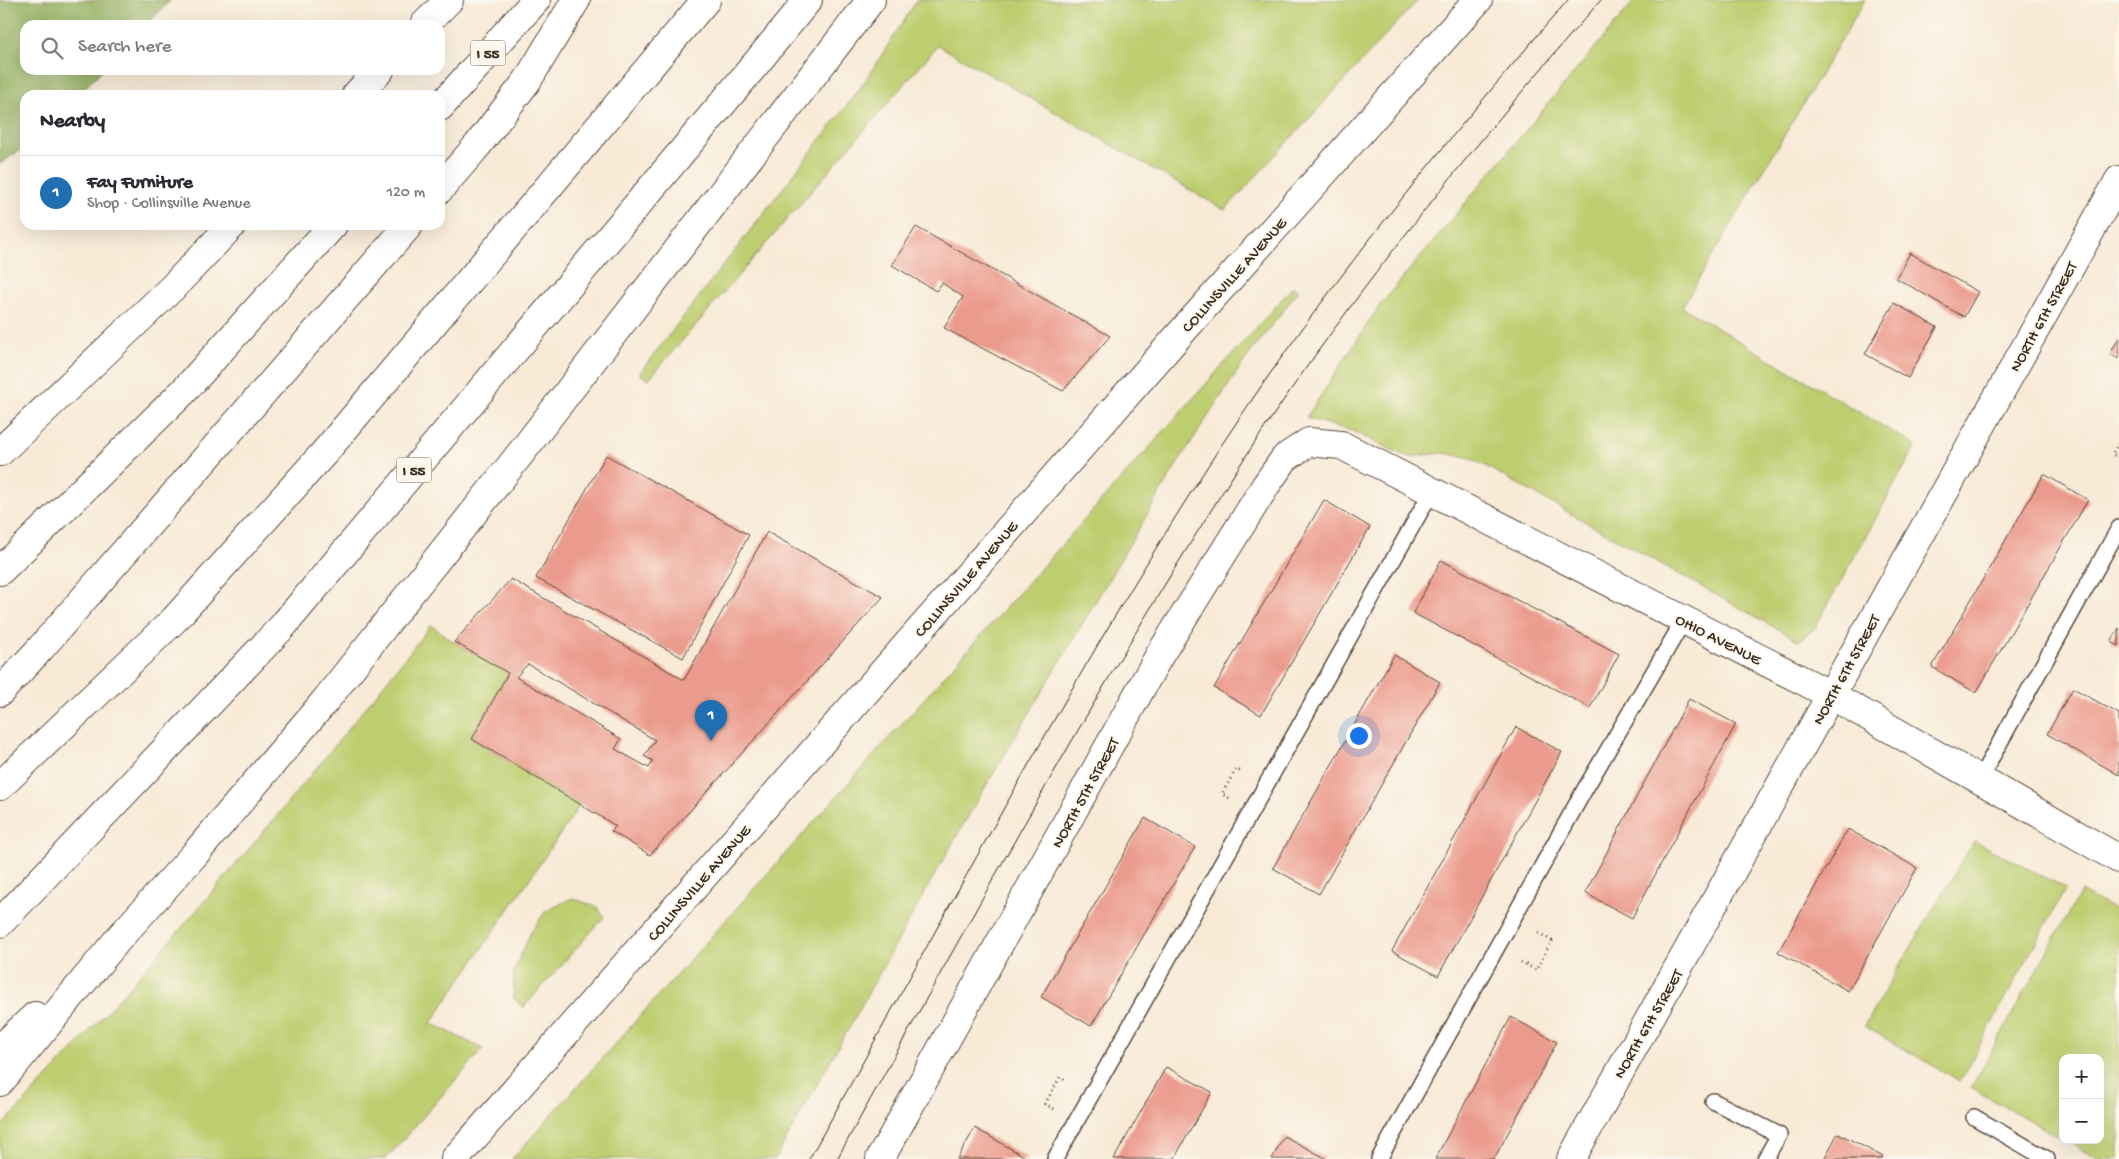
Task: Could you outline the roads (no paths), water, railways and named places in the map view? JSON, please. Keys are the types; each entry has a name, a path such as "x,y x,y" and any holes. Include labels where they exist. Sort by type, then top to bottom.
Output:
{"main road":[{"path":"429,20 449,0"},
{"name":"I 55","path":"445,101 536,0"},
{"path":"445,183 477,146 527,80 576,0"},
{"path":"0,786 174,620 305,475 706,0"},
{"name":"I 55","path":"0,923 281,628 729,97 808,0"},
{"path":"0,1082 120,937 194,855 325,701 530,441 871,0"},
{"name":"COLLINSVILLE AVENUE","path":"455,1159 1186,326 1478,0"},
{"path":"361,90 375,75"},
{"name":"NORTH 6TH STREET","path":"1571,1159 2119,180"},
{"path":"0,452 173,287 227,230"},
{"path":"0,571 183,392 329,230"},
{"path":"0,692 40,649 405,230"},
{"name":"OHIO AVENUE","path":"1309,442 1341,445 1831,695 2119,858"},
{"name":"NORTH 5TH STREET","path":"880,1159 1159,656 1266,485 1285,458 1309,442"},
{"path":"0,1049 120,937"}],"lane":[{"path":"1055,1159 1432,491"},
{"path":"1979,780 2119,528"},
{"path":"1379,1159 1576,806 1684,620"},
{"path":"1713,1101 1779,1135 1766,1159"},
{"path":"1974,1117 2046,1159"}],"tram line":[{"path":"809,1159 1049,728 1150,558 1243,412 1376,231 1471,114 1568,0"},
{"path":"837,1159 1072,740 1171,574 1222,493 1309,364 1402,239 1450,178 1601,0"}],"place":[{"name":"Fay Furniture","path":"711,741"}]}
